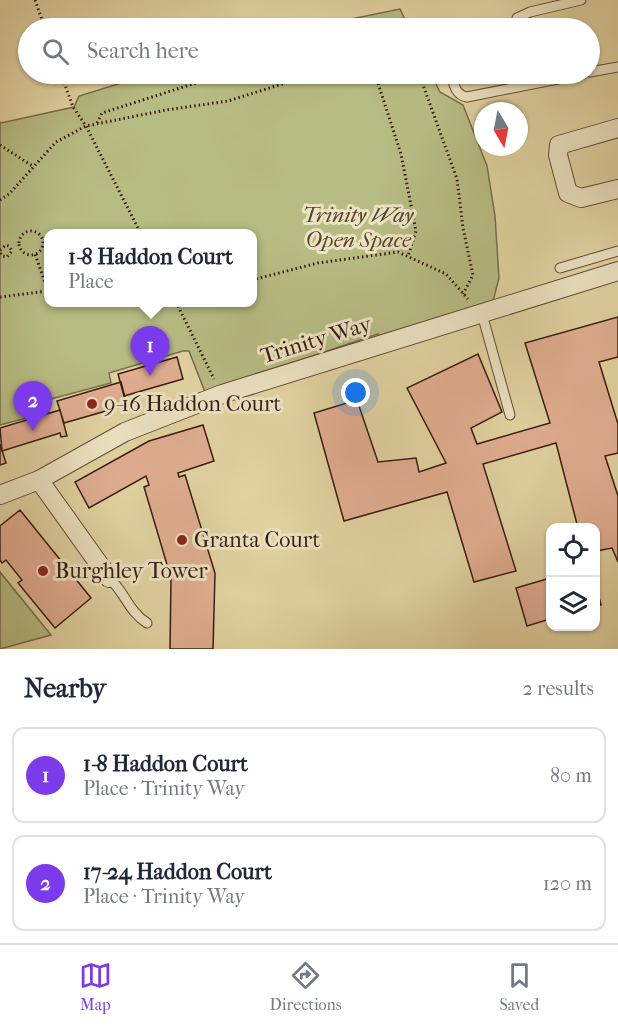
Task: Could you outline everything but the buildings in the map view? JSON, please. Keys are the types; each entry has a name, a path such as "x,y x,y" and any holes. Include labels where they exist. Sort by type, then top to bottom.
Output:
{"street":[{"path":"618,128 560,145 558,155 568,193 581,198 618,189"},
{"name":"Trinity Way","path":"0,495 39,480 125,432 222,394 618,271"},
{"path":"39,480 108,578"}],"lane":[{"path":"517,18 530,12 581,0"},
{"path":"600,70 618,67"},
{"path":"454,84 456,92 468,97 533,84"},
{"path":"560,268 618,251"},
{"path":"481,314 510,416"},
{"path":"108,578 118,588 135,616 147,623"}],"path":[{"path":"35,0 41,18"},
{"path":"65,84 73,107 86,126 138,229"},
{"path":"96,124 102,113 193,84"},
{"path":"0,200 9,194 56,142 86,126 166,110 228,101 282,84"},
{"path":"378,84 401,154 416,231 408,256"},
{"path":"423,84 457,179 463,228 473,275 463,294"},
{"path":"0,145 34,167"},
{"path":"30,231 38,233 44,243 40,251 35,254 26,254 20,247 19,241 23,234 30,231"},
{"path":"12,249 11,255 7,257 3,257 0,252 6,245 12,249 20,247"},
{"path":"257,279 318,263 398,252 446,274 481,314"},
{"path":"35,254 44,280"},
{"path":"0,297 44,292"},
{"path":"178,307 222,394"}],"green space":[{"path":"400,9 404,18 356,18"},
{"name":"Trinity Way Open Space","path":"118,84 436,84 440,92 463,105 474,133 474,156 483,156 487,166 495,216 499,278 492,305 379,341 378,334 205,392 189,351 183,351 109,373 111,383 47,400 49,412 0,425 1,123 74,107 79,96"},
{"path":"0,572 51,635 0,649"}],"place":[{"name":"1-8 Haddon Court","path":"150,376"},
{"name":"9-16 Haddon Court","path":"92,404"},
{"name":"17-24 Haddon Court","path":"33,431"},
{"name":"Granta Court","path":"182,540"},
{"name":"Burghley Tower","path":"43,571"}]}
